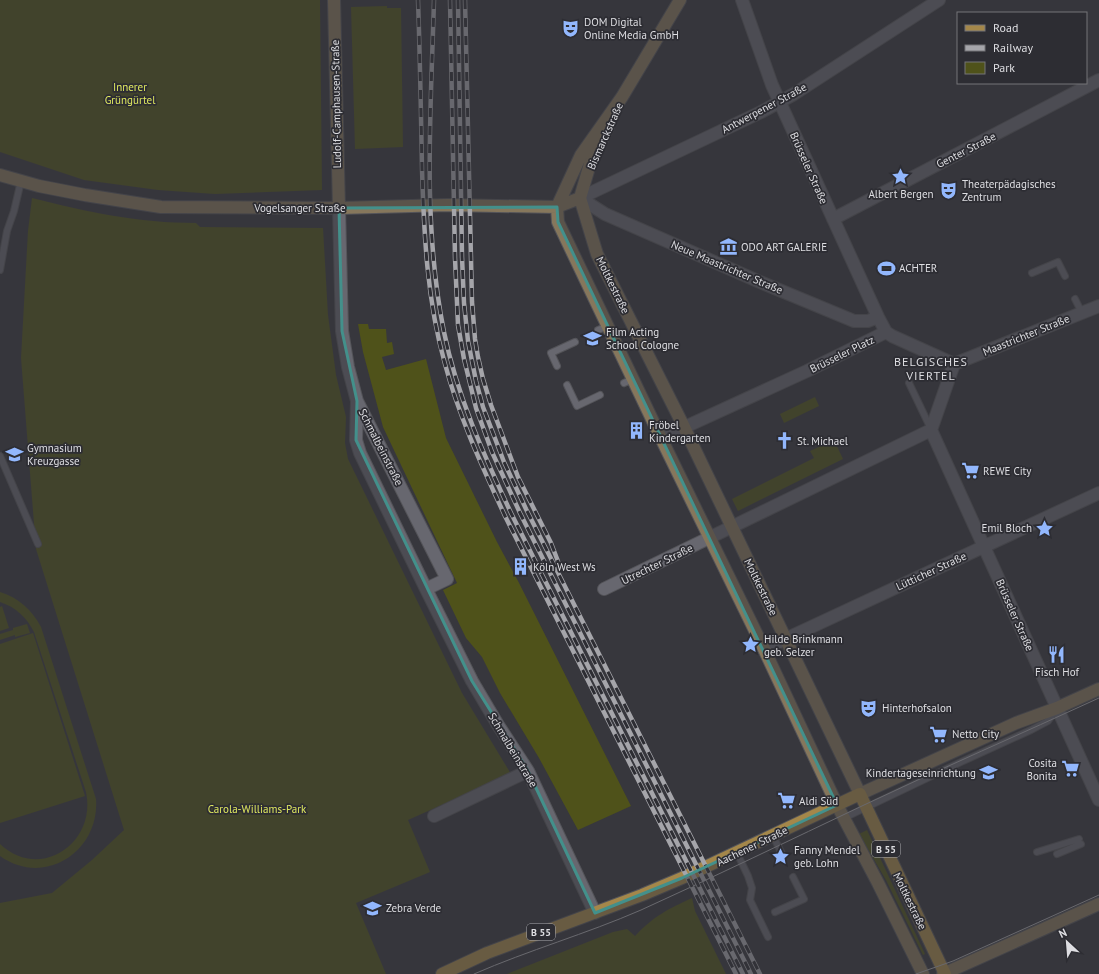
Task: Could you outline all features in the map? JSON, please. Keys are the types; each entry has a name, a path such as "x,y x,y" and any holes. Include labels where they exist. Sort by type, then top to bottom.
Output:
{"main road":[{"name":"Aachener Straße","path":"442,974 487,953 595,913 682,878 860,794"},
{"name":"Moltkestraße","path":"860,794 944,974"}],"street":[{"name":"Ludolf-Camphausen-Straße","path":"334,0 339,208"},
{"name":"Bismarckstraße","path":"557,207 581,155 622,97 680,0"},
{"name":"Brüsseler Straße","path":"742,0 772,85 878,318 886,332"},
{"name":"Antwerpener Straße","path":"580,198 761,112 794,94 939,0"},
{"name":"Genter Straße","path":"833,219 1099,80"},
{"name":"Bismarckstraße","path":"580,198 590,164 622,97"},
{"name":"Vogelsanger Straße","path":"0,175 39,186 161,207 339,208 448,205 557,207 580,198"},
{"name":"Neue Maastrichter Straße","path":"580,198 605,214 760,282 854,321 868,321 878,318"},
{"name":"Moltkestraße","path":"580,198 597,254 684,427 860,794"},
{"name":"Moltkestraße","path":"557,207 558,222 603,328 629,381 661,438 764,649 837,805 923,974"},
{"name":"Schmalbeinstraße","path":"339,208 342,331 348,367 357,401 447,579 426,589"},
{"name":"Maastrichter Straße","path":"954,364 1099,306"},
{"name":"Brüsseler Platz","path":"661,438 807,371 886,332 954,364"},
{"path":"710,538 931,430 954,364"},
{"name":"Schmalbeinstraße","path":"357,401 356,440 360,453 472,682 528,771 595,913"},
{"name":"Brüsseler Straße","path":"931,430 1099,800"},
{"name":"Lütticher Straße","path":"764,649 1099,493"},
{"name":"Utrechter Straße","path":"604,590 710,538"},
{"name":"Aachener Straße","path":"860,794 1016,723 1057,708 1099,689"},
{"path":"434,816 528,771"},
{"path":"944,974 1099,904"}],"lane":[{"path":"0,270 7,231 14,211 21,181"},
{"path":"1032,273 1058,262 1065,276"},
{"path":"1075,299 1082,313"},
{"path":"557,366 551,353 575,342"},
{"path":"909,383 931,430"},
{"path":"567,385 577,406 600,395"},
{"path":"0,456 38,544"},
{"name":"Aachener Straße","path":"844,818 1031,730 1048,721 1057,708"},
{"path":"773,836 783,856"},
{"path":"1036,852 1080,841 1057,854"},
{"path":"737,853 752,888 750,900 768,937"},
{"path":"775,912 804,899 793,877"}],"highlighted area":[{"path":"557,207 558,222 837,805 682,878 595,913 528,771 472,681 356,440 357,401 342,331 339,208"}],"green space":[{"name":"Innerer Grüngürtel","path":"0,0 320,0 322,190 215,194 158,190 84,180 0,152"},
{"path":"387,6 387,8 401,8 403,147 355,149 351,7"},
{"name":"Carola-Williams-Park","path":"32,198 113,216 154,221 196,223 200,227 323,228 328,315 336,375 346,417 345,443 348,459 462,693 511,774 408,820 430,872 356,903 386,974 0,974 0,903 52,893 92,860 124,830 36,549 21,358 28,231"},
{"path":"358,324 368,324 369,329 386,329 387,343 392,342 394,354 382,357 386,370 426,359 446,438 631,806 578,830 539,758 500,693 482,657 466,638 443,590 457,583 383,427 363,352"},
{"path":"815,397 819,406 784,423 780,414"},
{"path":"834,440 843,459 738,511 732,499 814,458 810,451"},
{"path":"0,592 24,605 41,627 96,799 95,818 89,834 79,848 66,859 51,866 35,868 17,865 0,856 0,844 16,855 32,859 48,858 62,851 74,841 83,827 87,810 86,792 34,632 28,622 16,610 0,602"},
{"path":"2,606 9,628 0,631 0,607"},
{"path":"27,624 30,633 15,637 15,635 0,640 0,634"},
{"path":"33,633 85,796 0,823 0,644"},
{"path":"867,830 925,954 923,955 886,880 859,834"},
{"path":"692,898 695,911 726,974 507,974 613,932 627,929 635,936 649,923 662,914"}],"tram line":[{"path":"474,974 641,910 893,791 1099,698"},
{"path":"916,974 953,961 1099,895"}],"railway":[{"path":"418,0 425,243 434,316 445,364 457,403 505,516 736,974"},
{"path":"434,0 430,125 430,208 437,291 444,332 456,379 481,447 511,513 743,974"},
{"path":"450,0 455,258 458,325 464,359 476,408 492,452 520,513 751,974"},
{"path":"458,0 464,303 468,341 483,407 504,462 526,509 760,974"},
{"path":"465,0 472,302 475,339 483,379 491,405 518,477 551,543 559,564"}],"place":[{"name":"DOM Digital Online Media GmbH","path":"571,28"},
{"name":"Albert Bergen","path":"901,176"},
{"name":"Theaterpädagisches Zentrum","path":"949,190"},
{"name":"ODO ART GALERIE","path":"728,247"},
{"name":"ACHTER","path":"886,268"},
{"name":"Film Acting School Cologne","path":"593,338"},
{"name":"Fröbel Kindergarten","path":"636,431"},
{"name":"St. Michael","path":"784,441"},
{"name":"Gymnasium Kreuzgasse","path":"14,454"},
{"name":"REWE City","path":"970,471"},
{"name":"Emil Bloch","path":"1045,528"},
{"name":"Köln West Ws","path":"520,567"},
{"name":"Hilde Brinkmann geb. Selzer","path":"751,645"},
{"name":"Fisch Hof","path":"1057,654"},
{"name":"Hinterhofsalon","path":"869,708"},
{"name":"Netto City","path":"939,734"},
{"name":"Cosita Bonita","path":"1070,769"},
{"name":"Kindertageseinrichtung","path":"989,773"},
{"name":"Aldi Süd","path":"786,801"},
{"name":"Fanny Mendel geb. Lohn","path":"781,856"},
{"name":"Zebra Verde","path":"373,908"}],"district":[{"name":"BELGISCHES VIERTEL","path":"931,368"}]}
